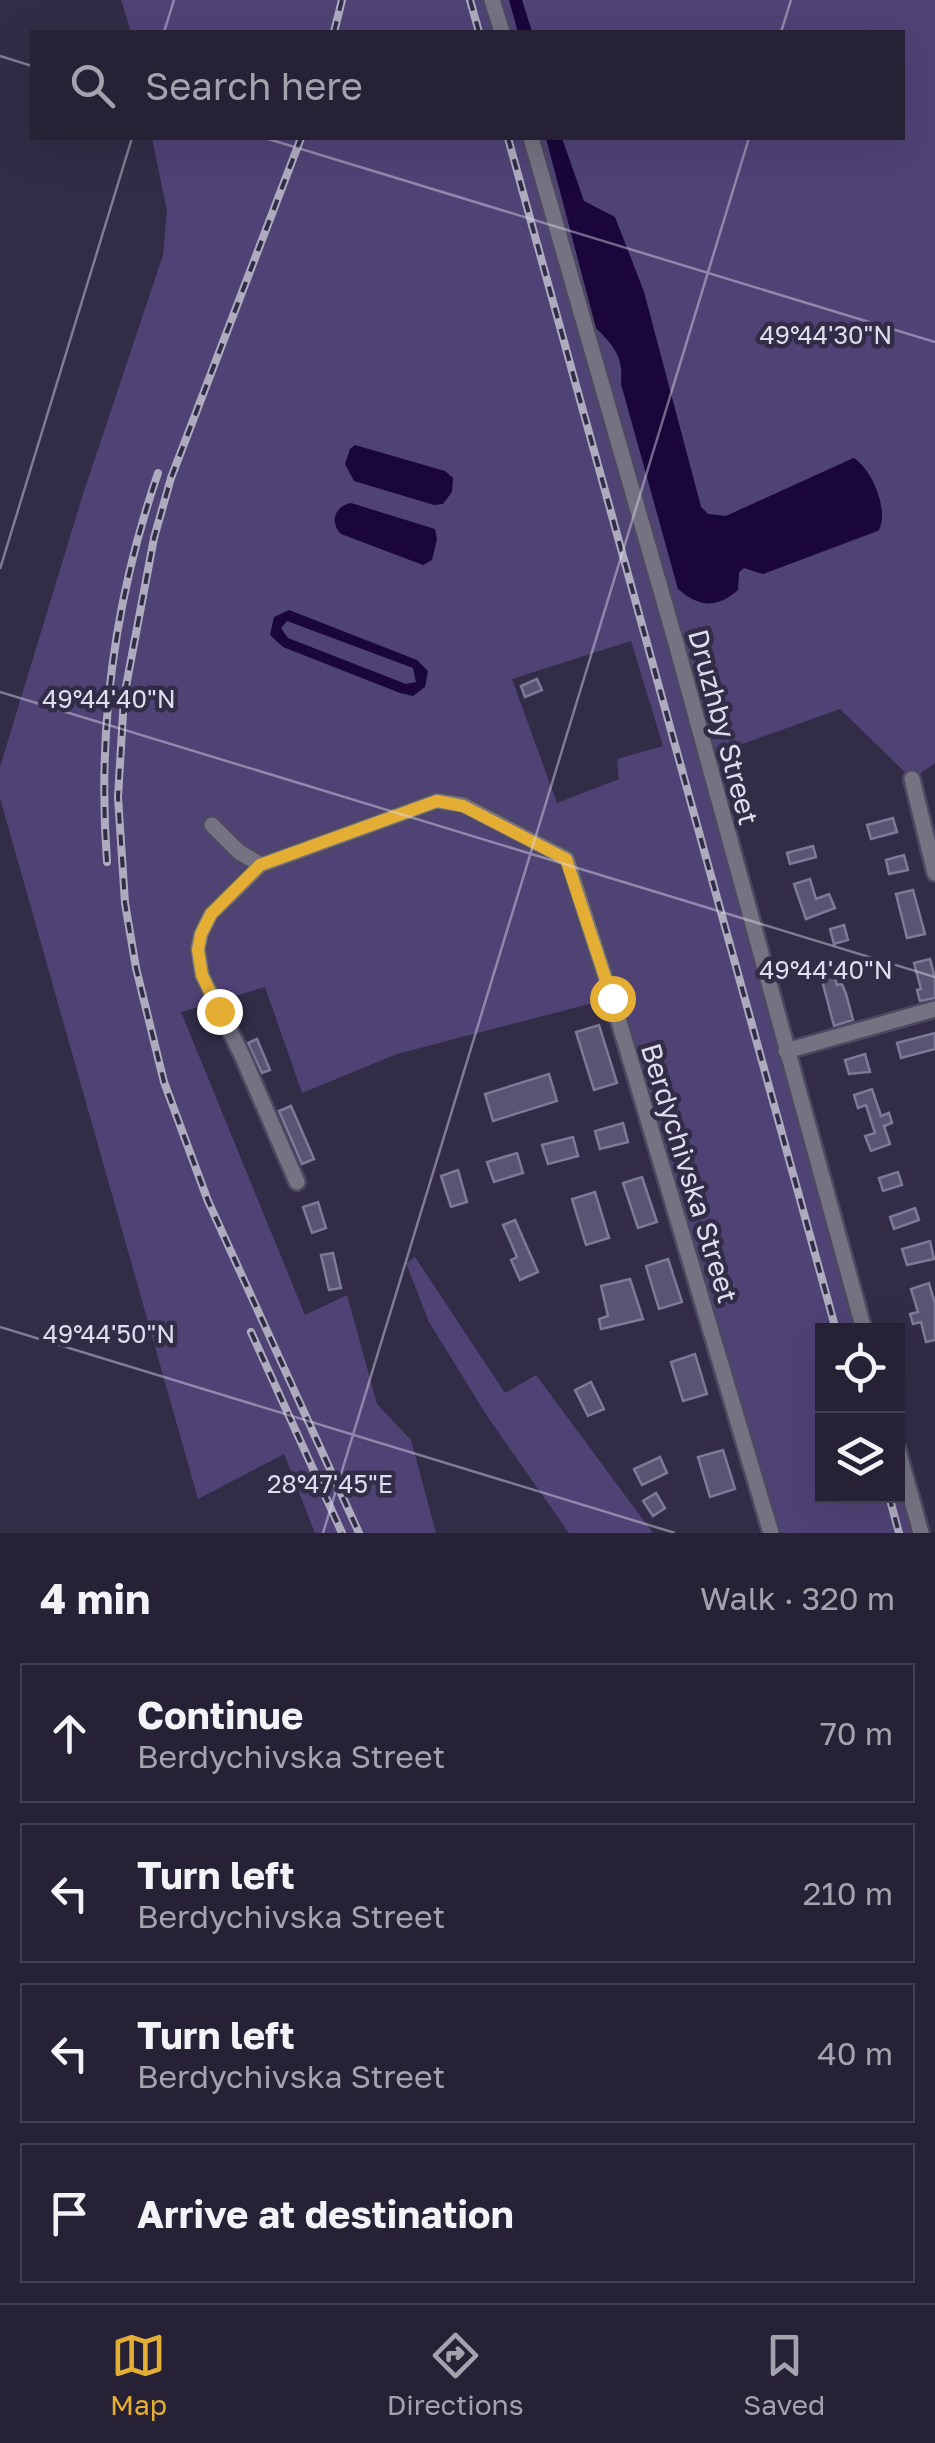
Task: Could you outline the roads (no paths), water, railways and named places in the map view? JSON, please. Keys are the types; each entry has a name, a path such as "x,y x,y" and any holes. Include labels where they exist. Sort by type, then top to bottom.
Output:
{"street":[{"path":"492,0 501,30"},
{"name":"Druzhby Street","path":"532,140 674,636 862,1323"},
{"path":"912,779 935,872"},
{"name":"Berdychivska Street","path":"297,1182 202,975 198,950 211,914 260,865 437,801 463,806 566,859 612,998 772,1533"},
{"path":"212,825 239,852 260,865"},
{"path":"786,1051 935,1009"},
{"path":"905,1475 921,1533"}],"railway":[{"path":"334,30 342,0"},
{"path":"470,0 478,30"},
{"path":"300,140 171,478 154,538 124,697 118,797 125,903 136,968 164,1082 208,1201 359,1533"},
{"path":"509,140 834,1323"},
{"path":"107,862 105,763 113,665 130,568 158,473"},
{"path":"251,1332 342,1533"},
{"path":"891,1503 899,1533"}]}
